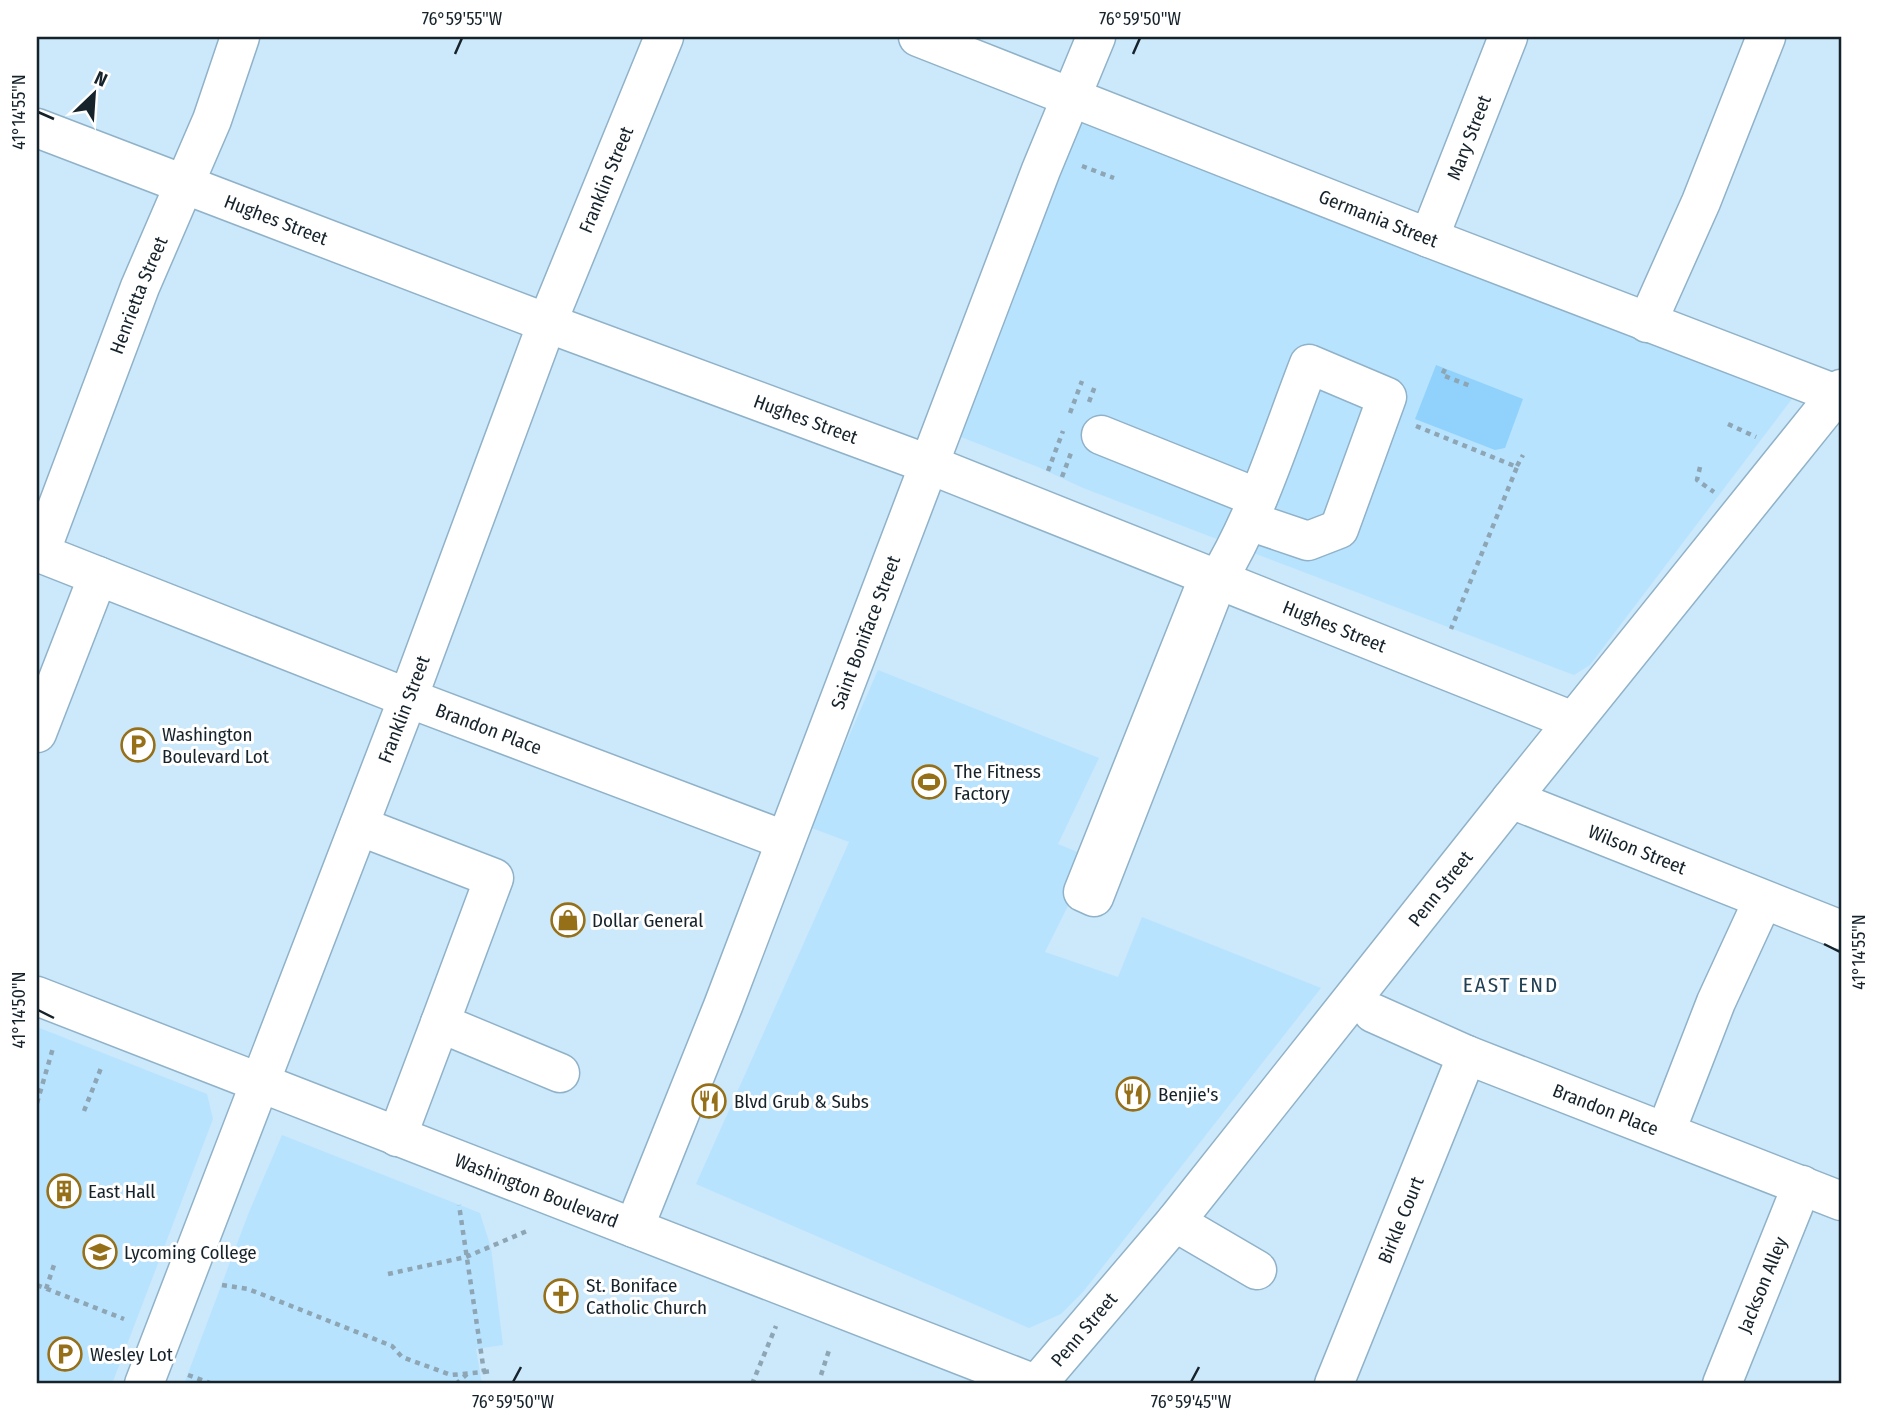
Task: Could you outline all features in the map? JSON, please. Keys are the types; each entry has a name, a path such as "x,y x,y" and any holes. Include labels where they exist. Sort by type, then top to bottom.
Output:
{"street":[{"name":"Henrietta Street","path":"38,553 140,287 212,120 240,37"},
{"name":"Franklin Street","path":"144,1384 408,698 547,323 664,37"},
{"name":"Germania Street","path":"918,37 1429,239 1840,394"},
{"name":"Saint Boniface Street","path":"634,1228 723,1006 1041,170 1096,37"},
{"name":"Mary Street","path":"1429,239 1508,37"},
{"path":"1647,323 1701,202 1766,37"},
{"name":"Hughes Street","path":"37,128 547,323 928,464 1573,721"},
{"name":"Penn Street","path":"1036,1384 1175,1222 1573,721 1840,394"},
{"path":"1101,435 1254,509 1238,547 1214,578 1083,892 1094,897 1214,578"},
{"name":"Brandon Place","path":"38,553 408,698 784,840"},
{"path":"37,733 98,576"},
{"name":"Wilson Street","path":"1511,799 1841,930"},
{"path":"359,826 494,878 397,1137"},
{"path":"1666,1131 1716,1002 1763,900"},
{"name":"Washington Boulevard","path":"37,996 1036,1384"},
{"name":"Brandon Place","path":"1373,1013 1467,1055 1841,1200"},
{"path":"440,1023 560,1073"},
{"name":"Birkle Court","path":"1334,1384 1467,1055"},
{"name":"Jackson Alley","path":"1722,1384 1802,1185"},
{"path":"1175,1222 1257,1270"}],"path":[{"path":"1082,166 1114,178"},
{"path":"1445,369 1442,375 1474,387"},
{"path":"1728,424 1759,439"},
{"path":"1412,425 1517,467"},
{"path":"1451,629 1524,455"},
{"path":"1700,467 1697,480 1716,493"},
{"path":"37,1104 53,1048"},
{"path":"84,1111 101,1068"},
{"path":"458,1205 484,1371"},
{"path":"388,1274 466,1257 527,1231"},
{"path":"46,1289 55,1262"},
{"path":"37,1285 124,1320"},
{"path":"222,1285 261,1294 392,1346 402,1357 452,1375 492,1371"},
{"path":"752,1384 776,1326"},
{"path":"821,1375 830,1347"},
{"path":"188,1374 210,1383"},
{"path":"456,1384 467,1374"}],"shaded area":[{"path":"1072,98 1798,391 1590,665 1574,675 1083,488 1038,467 943,430"},
{"path":"1436,365 1523,399 1505,448 1495,450 1415,419"},
{"path":"878,670 1099,758 1058,844 1092,858 1045,952 1118,977 1142,917 1321,988 1083,1292 1061,1314 1029,1328 696,1184 849,842 809,827"},
{"name":"Lycoming College","path":"37,1027 207,1094 213,1119 112,1384 37,1384"},
{"path":"282,1135 480,1213 491,1248 503,1345 476,1349 482,1384 184,1384 249,1212"}],"place":[{"name":"Washington Boulevard Lot","path":"138,745"},
{"name":"The Fitness Factory","path":"929,782"},
{"name":"Dollar General","path":"568,920"},
{"name":"Benjie's","path":"1133,1094"},
{"name":"Blvd Grub & Subs","path":"709,1101"},
{"name":"East Hall","path":"64,1191"},
{"name":"Lycoming College","path":"100,1252"},
{"name":"St. Boniface Catholic Church","path":"561,1296"},
{"name":"Wesley Lot","path":"65,1354"}],"district":[{"name":"EAST END","path":"1511,985"}]}
